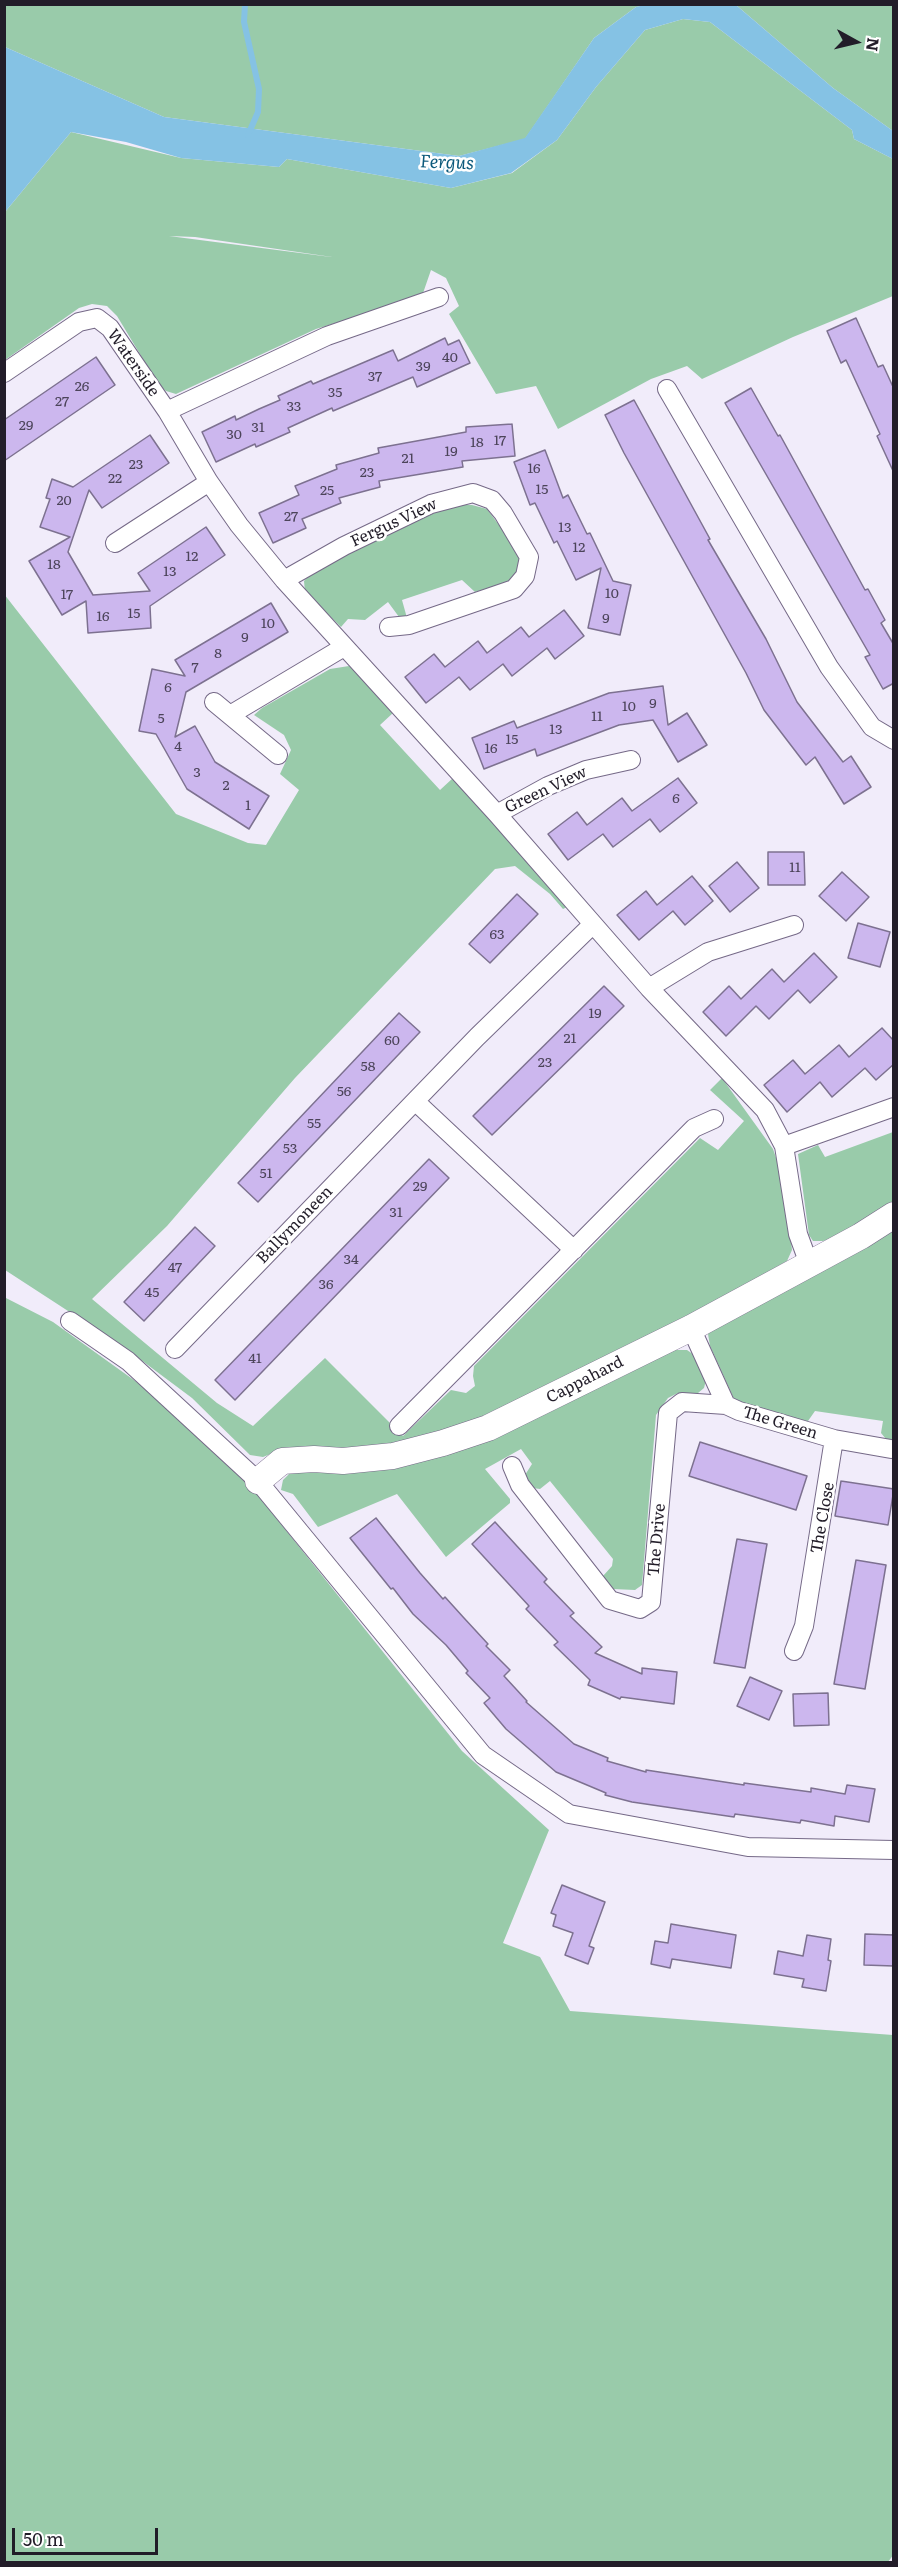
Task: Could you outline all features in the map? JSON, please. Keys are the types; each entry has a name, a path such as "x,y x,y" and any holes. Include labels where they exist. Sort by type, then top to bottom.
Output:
{"main road":[{"name":"Cappahard","path":"258,1481 282,1461 314,1459 344,1461 393,1456 488,1428 692,1328 894,1215"}],"street":[{"path":"439,297 327,336 167,411 209,482 239,525 284,580 497,814 649,988 765,1110 784,1146 798,1234 808,1263"},
{"name":"Waterside","path":"4,373 79,322 97,318 110,328 167,411"},
{"path":"667,389 828,667 872,727 894,740"},
{"path":"115,543 209,482"},
{"name":"Fergus View","path":"284,580 344,546 431,504 473,493 492,500 503,513 529,557 525,576 514,589 409,625 389,627"},
{"path":"230,715 344,646"},
{"path":"214,702 278,755"},
{"name":"Green View","path":"497,814 548,786 586,770 631,760"},
{"name":"Ballymoneen","path":"175,1350 477,1037 592,925"},
{"path":"649,988 708,952 794,925"},
{"path":"416,1102 574,1250"},
{"path":"784,1146 894,1107"},
{"path":"399,1426 694,1128 714,1119"},
{"path":"70,1321 128,1361 258,1481 483,1755 569,1814 748,1847 894,1850"},
{"path":"692,1328 726,1405"},
{"name":"The Drive","path":"512,1466 520,1485 610,1600 640,1609 651,1602 653,1589 668,1413 682,1402 726,1405"},
{"name":"The Green","path":"726,1405 739,1411 834,1439"},
{"path":"834,1439 891,1449"},
{"name":"The Close","path":"794,1651 804,1626 834,1439"}],"green space":[{"path":"4,5 649,5 636,7 594,38 525,139 459,156 164,117 5,47"},
{"path":"736,5 893,5 893,131 833,88"},
{"path":"683,19 710,22 852,130 854,139 893,159 893,296 793,337 702,379 687,366 651,379 558,429 536,386 496,394 449,314 459,306 446,278 431,270 422,296 316,329 176,394 166,391 158,384 117,316 107,306 92,304 79,308 5,360 5,212 71,132 181,158 279,167 287,159 451,188 512,173 557,140 596,87 645,30","holes":["169,236 195,237 332,257"]},
{"path":"454,505 472,505 487,509 505,533 519,557 520,569 509,583 475,592 462,580 402,600 407,618 402,621 388,602 365,620 348,619 341,627 305,592 304,581 312,572 405,525"},
{"path":"4,594 176,814 248,843 266,845 299,790 280,774 291,750 284,735 254,715 262,708 330,669 349,666 370,684 393,713 380,725 440,790 453,778 567,907 563,909 550,894 515,866 495,869 295,1078 167,1226 92,1299 217,1403 253,1426 325,1358 403,1436 451,1390 466,1393 475,1386 474,1366 700,1138 718,1150 744,1121 710,1090 722,1078 773,1149 785,1184 792,1250 787,1261 641,1344 454,1430 410,1441 365,1448 283,1449 263,1457 250,1455 192,1398 125,1348 5,1270"},
{"path":"893,1132 893,1202 839,1236 823,1241 813,1241 809,1235 798,1154 818,1145 825,1157"},
{"path":"893,1228 893,1441 886,1439 881,1433 883,1421 815,1411 808,1421 796,1420 734,1399 710,1346 708,1334 717,1325 831,1267"},
{"path":"4,1297 53,1322 184,1416 226,1455 462,1751 549,1830 503,1943 540,1957 570,2011 893,2035 894,2554 888,2562 5,2562"},
{"path":"674,1350 687,1350 697,1357 706,1380 704,1388 698,1393 678,1393 668,1398 656,1415 642,1585 635,1590 613,1589 603,1576 612,1566 613,1559 550,1481 540,1489 533,1488 525,1475 532,1464 521,1449 485,1469 510,1499 510,1503 446,1557 397,1494 318,1527 293,1494 281,1490 283,1480 293,1470 367,1470"}],"water":[{"name":"Fergus","path":"649,4 736,5 833,88 893,131 893,159 854,139 852,130 710,22 683,19 645,30 596,87 557,140 511,173 451,188 287,159 279,167 181,158 126,142 71,132 5,212 5,47 164,117 459,156 525,138 594,38 636,7"}],"building":[{"path":"856,318 878,367 883,365 894,389 894,473 877,436 880,434 846,360 841,363 827,331"},
{"path":"445,338 448,345 459,340 470,363 417,387 413,377 333,411 332,408 288,428 290,432 256,447 255,444 216,462 202,432 235,416 236,420 280,400 278,396 311,381 313,384 393,350 398,361"},
{"path":"96,357 115,385 4,461 4,420"},
{"path":"751,388 778,436 780,435 865,590 868,589 885,620 881,623 894,645 894,683 883,689 865,657 870,655 725,403"},
{"path":"634,400 710,539 708,540 766,639 797,702 843,762 851,756 871,787 844,804 815,757 806,765 764,710 746,673 624,453 605,415"},
{"path":"512,424 515,456 462,461 463,467 379,481 380,487 339,498 341,503 302,519 306,528 273,543 259,513 299,495 295,486 337,469 336,465 379,453 378,448 466,432 466,427"},
{"path":"150,435 169,463 102,508 89,490 68,552 93,595 150,591 138,573 206,527 225,555 150,606 151,628 88,633 86,601 62,615 29,561 70,537 40,527 50,499 46,498 52,479 73,487"},
{"path":"545,450 563,498 568,495 587,534 590,533 613,581 631,585 620,635 588,628 601,568 576,580 557,541 554,543 535,503 530,505 514,462"},
{"path":"271,603 288,632 186,692 175,737 195,726 215,762 269,796 249,829 187,789 156,734 139,731 152,669 185,676 175,660"},
{"path":"564,610 584,636 555,659 547,648 512,676 503,664 470,690 459,677 426,703 405,677 434,654 445,667 478,641 487,653 521,627 529,637"},
{"path":"663,686 668,725 687,713 707,745 678,762 653,720 619,725 537,756 535,749 484,769 472,738 514,721 517,728 609,693"},
{"path":"678,778 697,803 660,832 650,819 613,847 603,834 568,860 548,834 577,812 587,825 622,798 632,811"},
{"path":"768,852 804,852 805,885 768,885"},
{"path":"737,862 759,888 730,912 709,886"},
{"path":"842,872 869,897 846,921 819,896"},
{"path":"692,876 713,901 685,925 673,911 639,940 617,915 646,891 657,905"},
{"path":"517,894 538,914 490,963 469,944"},
{"path":"858,923 890,932 880,967 848,958"},
{"path":"814,953 837,977 810,1003 798,990 769,1019 756,1006 726,1036 703,1012 729,986 741,999 772,969 784,982"},
{"path":"604,986 624,1006 492,1135 473,1116"},
{"path":"399,1013 420,1032 258,1202 238,1183"},
{"path":"882,1028 894,1041 894,1064 876,1080 865,1068 832,1097 820,1082 787,1112 764,1085 793,1060 805,1074 839,1045 849,1057"},
{"path":"429,1159 449,1178 235,1400 215,1380"},
{"path":"195,1227 215,1246 144,1321 124,1302"},
{"path":"700,1442 807,1476 796,1510 689,1476"},
{"path":"841,1481 894,1489 888,1525 835,1516"},
{"path":"376,1518 420,1573 443,1599 445,1597 488,1644 486,1646 510,1670 504,1676 526,1702 574,1744 608,1758 607,1761 646,1772 646,1770 744,1785 744,1783 811,1792 811,1788 845,1794 847,1785 875,1789 869,1822 835,1816 834,1826 801,1820 800,1823 735,1814 734,1817 632,1802 605,1795 606,1793 556,1772 506,1729 484,1703 490,1698 466,1673 468,1671 446,1645 413,1614 350,1538"},
{"path":"495,1522 547,1579 544,1582 574,1613 570,1616 602,1647 595,1653 642,1674 642,1668 677,1672 674,1704 621,1697 620,1699 588,1685 590,1680 554,1645 558,1642 526,1609 529,1606 472,1544"},
{"path":"737,1539 767,1544 745,1668 714,1663"},
{"path":"856,1560 886,1565 865,1689 834,1684"},
{"path":"750,1677 782,1691 769,1720 737,1706"},
{"path":"828,1693 829,1725 794,1726 793,1694"},
{"path":"562,1885 605,1902 589,1946 594,1948 588,1964 565,1955 573,1933 553,1926 556,1915 551,1913"},
{"path":"671,1924 736,1935 731,1968 672,1959 670,1968 651,1964 655,1941 668,1943"},
{"path":"865,1934 894,1935 894,1966 864,1965"},
{"path":"807,1935 831,1939 828,1960 831,1961 826,1991 802,1987 804,1979 774,1974 778,1951 803,1956"}],"waterway":[{"path":"245,4 244,22 259,89 258,112 248,135"}]}
